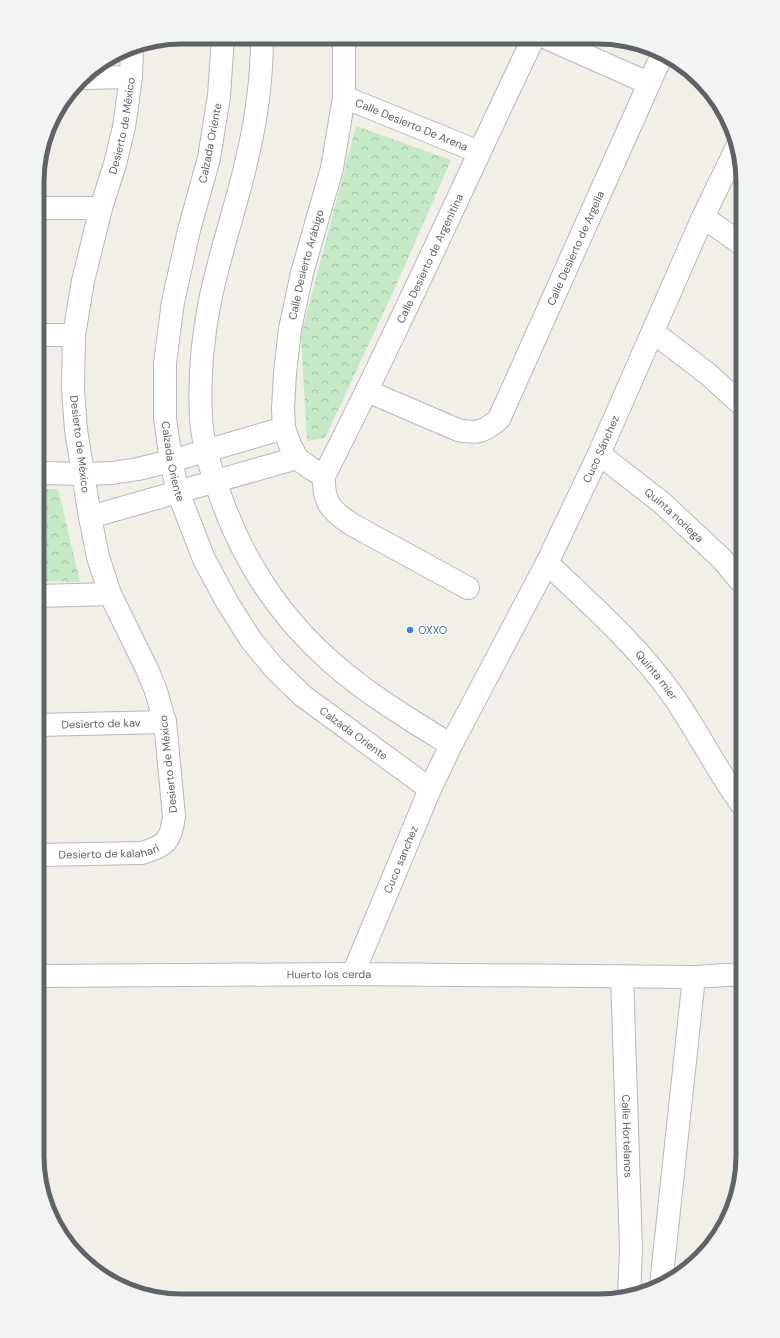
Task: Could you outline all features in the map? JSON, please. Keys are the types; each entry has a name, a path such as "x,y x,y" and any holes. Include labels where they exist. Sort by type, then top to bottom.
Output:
{"street":[{"name":"Calzada Oriente","path":"223,44 219,96 209,158 189,230 175,295 165,363 166,418 171,461 178,492 204,559 227,602 251,640 274,668 303,696 430,789"},
{"path":"262,44 262,63 256,116 246,164 209,305 202,358 201,418 206,450 226,515 238,541 260,579 283,612 330,662 386,705 451,745"},
{"name":"Calle Desierto Arábigo","path":"324,476 297,458 290,445 284,428 285,373 290,329 302,273 332,168 344,98 344,44"},
{"name":"Calle Desierto de Argenitina","path":"324,476 367,391 531,44"},
{"path":"560,44 648,83"},
{"name":"Desierto de México","path":"132,54 131,77 124,127 115,164 101,208 83,281 74,335 73,390 76,430 98,557 110,594 147,669 156,691 165,722 174,816 172,832"},
{"name":"Calle Desierto de Argelia","path":"367,391 458,430 470,433 480,432 489,428 499,419 660,59"},
{"path":"91,78 131,77"},
{"name":"Calle Desierto De Arena","path":"344,98 479,152"},
{"name":"Cuco Sánchez","path":"451,745 547,563 599,454 704,217 733,155"},
{"path":"44,208 101,208"},
{"path":"704,217 736,240"},
{"path":"653,332 708,374 736,400"},
{"path":"44,335 74,335"},
{"path":"44,473 112,473 171,461 284,428"},
{"name":"Quinta noriega","path":"599,454 661,502 722,558 736,575"},
{"path":"90,517 297,458"},
{"path":"324,476 324,491 329,505 337,515 468,588"},
{"name":"Quinta mier","path":"547,563 639,654 666,686 697,732 736,796"},
{"path":"44,596 110,594"},
{"name":"Desierto de kav","path":"44,726 165,722"},
{"name":"Cuco sanchez","path":"353,974 430,789 451,745"},
{"name":"Desierto de kalahari","path":"44,855 142,853 156,849 166,842 172,832"},
{"name":"Huerto los cerda","path":"44,976 353,974 694,978 736,975"},
{"name":"Calle Hortelanos","path":"622,976 630,1249 629,1290"},
{"path":"662,1278 694,978"}],"green space":[{"path":"356,126 451,160 395,288 325,438 307,441 301,336"},
{"path":"44,489 58,489 80,582 44,581"}],"place":[{"name":"OXXO","path":"410,630"}]}
